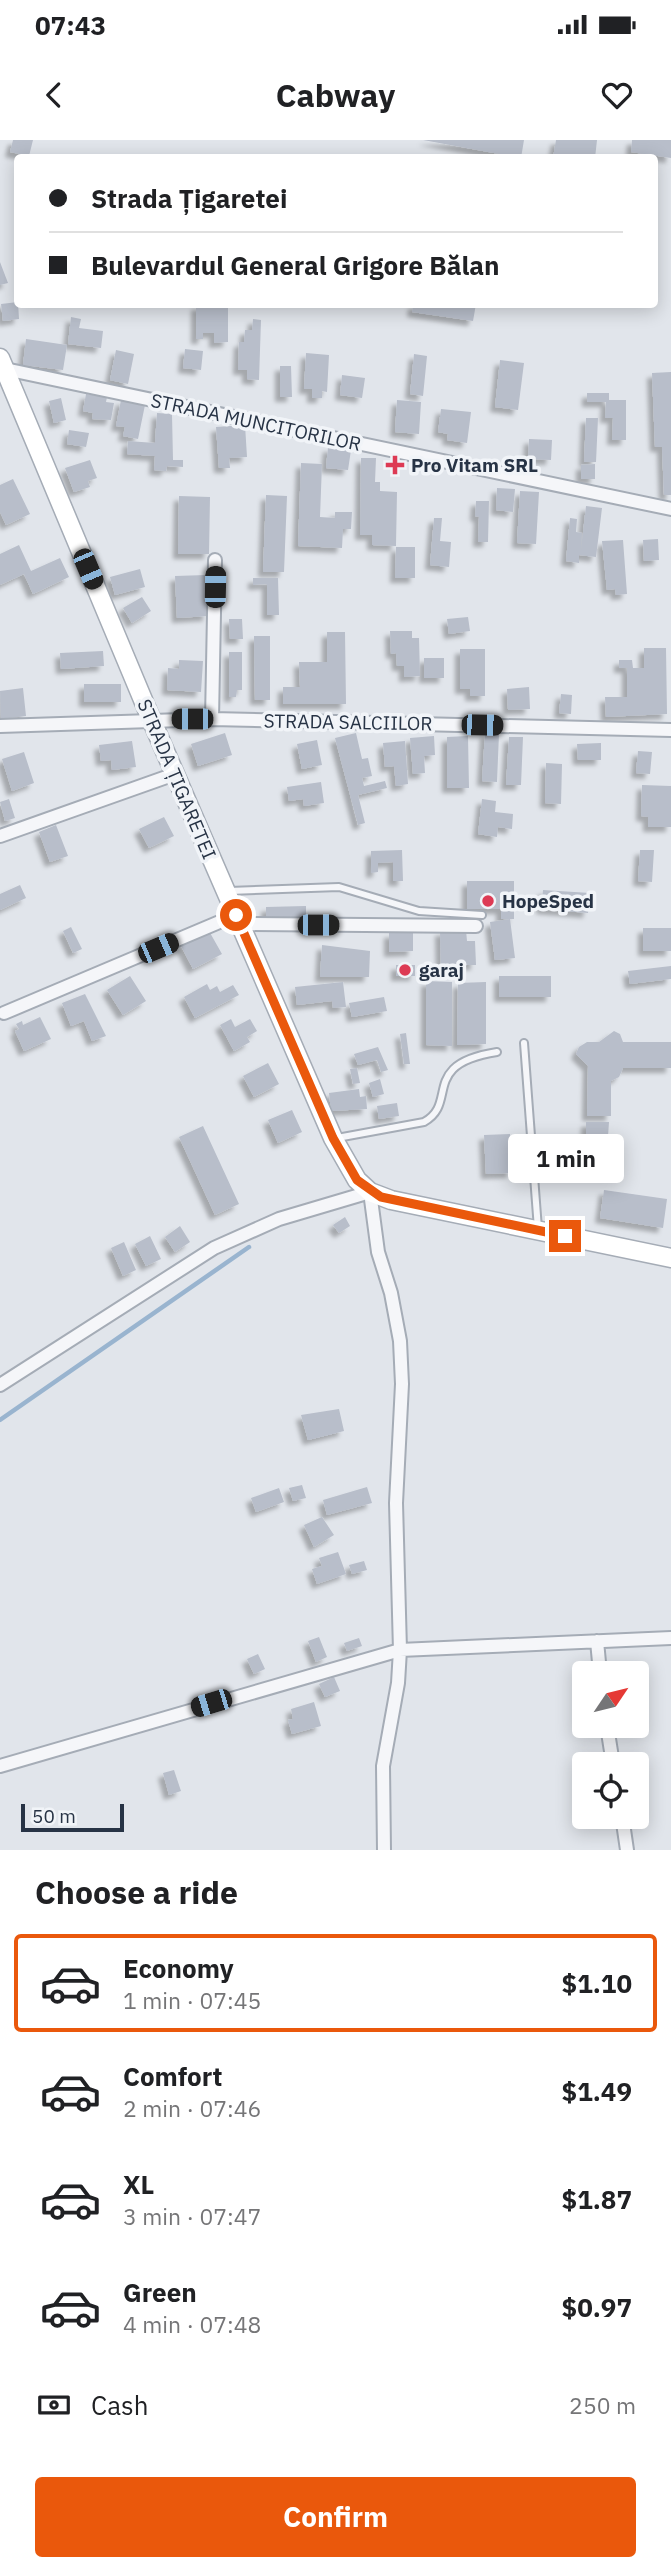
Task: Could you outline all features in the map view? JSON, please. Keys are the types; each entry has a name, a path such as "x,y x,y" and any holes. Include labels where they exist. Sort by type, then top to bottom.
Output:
{"main road":[{"name":"STRADA ȚIGARETEI","path":"3,364 150,719 333,1138 347,1166 370,1192"},
{"path":"370,1192 391,1200 671,1258"}],"street":[{"name":"STRADA MUNCITORILOR","path":"3,364 671,509"},
{"path":"212,719 215,561"},
{"name":"STRADA SALCIILOR","path":"0,726 212,719 671,730"},
{"path":"0,836 175,774"},
{"path":"4,1013 238,920 479,920"},
{"path":"0,1385 214,1248 279,1219 370,1192 378,1252 391,1293 400,1341 402,1384 396,1503 400,1650 398,1683 383,1766 384,1850"},
{"path":"0,1766 400,1650 671,1638"},
{"path":"597,1641 599,1661"},
{"path":"624,1829 627,1850"}],"lane":[{"path":"226,891 339,887 419,911 479,920"},
{"path":"524,1043 539,1231"},
{"path":"333,1138 424,1122 439,1109 443,1082 450,1071 469,1058 497,1052"}],"building":[{"path":"13,140 33,140 30,154 10,152"},
{"path":"423,140 524,140 522,154 499,154"},
{"path":"556,140 597,140 595,154 554,154"},
{"path":"632,140 671,140 671,158 631,152"},
{"path":"0,262 8,283 0,285"},
{"path":"14,302 14,308 18,308 19,319 3,321 1,304"},
{"path":"196,308 228,308 228,342 214,343 214,333 203,333 203,339 196,339"},
{"path":"412,308 475,308 473,321 412,312"},
{"path":"71,317 81,319 79,328 103,331 101,348 68,344"},
{"path":"253,319 261,320 259,380 247,379 247,370 238,370 239,342 244,342 245,330 252,330"},
{"path":"26,339 67,345 63,370 23,365"},
{"path":"185,349 203,351 201,370 183,368"},
{"path":"116,350 134,354 128,384 110,380"},
{"path":"306,353 329,355 327,392 322,391 322,398 312,398 312,389 304,389"},
{"path":"414,354 427,356 423,396 410,394"},
{"path":"500,360 524,363 518,410 495,407"},
{"path":"280,366 291,366 292,397 280,397"},
{"path":"671,372 671,495 664,495 662,447 655,447 652,373"},
{"path":"342,375 365,378 362,398 340,395"},
{"path":"587,393 609,393 609,400 626,400 626,440 612,440 613,418 605,418 606,402 587,402"},
{"path":"86,394 107,397 106,402 114,403 111,420 92,419 93,413 83,411"},
{"path":"61,398 66,420 54,423 49,401"},
{"path":"121,400 145,405 138,439 123,436 125,427 116,426"},
{"path":"397,400 421,402 419,434 395,432"},
{"path":"441,409 471,412 467,443 447,440 448,434 438,432"},
{"path":"157,413 172,414 173,460 183,460 183,467 167,466 166,471 154,470 155,456 127,454 128,441 155,443"},
{"path":"586,418 598,418 596,462 584,462"},
{"path":"245,425 247,457 229,458 230,468 219,468 216,427"},
{"path":"69,430 89,433 86,447 67,444"},
{"path":"529,439 552,440 551,460 528,459"},
{"path":"328,447 351,450 348,470 326,468"},
{"path":"361,458 376,458 375,482 380,482 380,491 397,492 396,546 372,545 372,535 360,535"},
{"path":"90,460 97,478 88,481 90,487 74,492 65,468"},
{"path":"301,463 322,464 320,517 335,518 335,512 352,512 351,529 343,529 342,548 298,546"},
{"path":"595,464 595,479 581,479 581,465"},
{"path":"13,479 30,514 6,525 0,512 0,485"},
{"path":"497,488 515,489 513,512 496,510"},
{"path":"520,491 539,492 536,544 517,543"},
{"path":"266,495 287,496 284,572 263,572"},
{"path":"179,496 210,497 209,554 178,554"},
{"path":"476,501 489,501 488,542 478,542 479,517 475,516"},
{"path":"586,506 602,508 596,557 579,555 579,563 566,561 570,518 577,519 576,532 582,533 581,550"},
{"path":"434,518 442,518 440,541 451,542 449,567 430,565"},
{"path":"658,539 659,560 644,561 643,540"},
{"path":"623,540 627,594 616,595 615,589 607,590 602,541"},
{"path":"19,545 31,571 60,558 69,577 33,594 24,574 0,585 0,554"},
{"path":"396,547 415,547 415,578 395,578"},
{"path":"140,569 145,587 115,595 110,577"},
{"path":"206,575 208,616 177,618 175,576"},
{"path":"253,578 278,578 279,615 267,615 267,584 253,585"},
{"path":"142,597 151,611 132,623 123,608"},
{"path":"468,617 470,631 449,634 447,619"},
{"path":"229,619 242,619 243,639 230,639"},
{"path":"390,631 412,631 412,638 419,638 420,676 404,677 404,666 397,666 396,653 391,654"},
{"path":"327,632 345,632 346,704 283,704 283,687 300,687 299,662 327,662"},
{"path":"254,636 270,636 270,700 255,700"},
{"path":"644,648 666,648 667,714 606,717 605,697 627,697 627,668 619,668 619,660 632,660 633,668 644,668"},
{"path":"460,649 485,649 485,696 470,696 470,689 460,689"},
{"path":"103,651 104,666 61,669 60,653"},
{"path":"229,652 242,652 242,690 237,690 236,697 229,697"},
{"path":"424,658 444,658 444,678 424,678"},
{"path":"179,660 203,661 201,692 167,690 168,668 179,669"},
{"path":"84,684 121,684 121,702 84,702"},
{"path":"529,687 530,709 508,710 507,689"},
{"path":"23,688 26,716 1,719 0,691"},
{"path":"561,694 572,695 571,714 559,713"},
{"path":"225,733 232,755 198,766 191,744"},
{"path":"356,733 362,759 368,758 372,776 362,778 364,786 385,781 387,788 358,795 365,823 358,825 335,738"},
{"path":"485,733 499,734 497,782 482,781"},
{"path":"434,736 435,755 424,756 425,773 413,774 410,738"},
{"path":"468,736 469,788 447,788 447,737"},
{"path":"509,737 523,737 521,785 506,785"},
{"path":"317,740 322,765 302,769 297,744"},
{"path":"132,741 136,767 112,770 111,760 101,761 99,745"},
{"path":"405,741 408,784 396,786 394,766 385,767 383,743"},
{"path":"601,743 601,760 578,760 577,744"},
{"path":"638,751 652,752 650,774 636,773"},
{"path":"24,752 34,783 12,791 2,759"},
{"path":"546,763 562,764 561,804 545,803"},
{"path":"321,782 324,803 304,806 303,799 289,801 287,787"},
{"path":"642,785 671,786 671,827 648,827 648,817 641,816"},
{"path":"9,799 15,818 5,821 0,802"},
{"path":"482,799 496,801 495,812 513,814 512,829 498,827 497,837 478,834"},
{"path":"164,817 174,836 149,848 139,829"},
{"path":"56,825 68,856 50,862 39,832"},
{"path":"402,850 403,881 393,881 393,862 378,863 378,872 371,873 371,851"},
{"path":"640,850 654,850 652,882 638,881"},
{"path":"467,881 514,881 514,919 501,919 501,909 467,909"},
{"path":"20,885 26,898 0,910 0,894"},
{"path":"543,890 590,893 588,913 541,909"},
{"path":"306,906 306,920 266,920 266,907"},
{"path":"510,919 515,958 495,960 490,922"},
{"path":"71,927 82,949 73,953 63,931"},
{"path":"643,928 671,928 671,951 643,951"},
{"path":"466,930 467,941 475,941 476,965 464,965 465,969 441,970 440,931"},
{"path":"209,931 222,954 193,969 181,946"},
{"path":"389,933 413,933 413,951 389,952"},
{"path":"322,945 370,951 369,977 320,977"},
{"name":"garaj","path":"396,965 415,965 415,976 396,976"},
{"path":"671,966 671,979 630,984 628,971"},
{"path":"130,976 146,1001 123,1015 107,990"},
{"path":"499,976 551,976 551,997 499,997"},
{"path":"426,981 452,982 452,1046 426,1045"},
{"path":"343,982 346,1007 333,1008 332,1001 297,1005 295,987"},
{"path":"486,982 486,1044 457,1045 458,983"},
{"path":"207,984 210,990 217,986 220,992 233,985 239,995 195,1018 184,997"},
{"path":"85,994 106,1036 92,1041 84,1021 71,1026 62,1003"},
{"path":"384,997 387,1011 352,1017 349,1003"},
{"path":"40,1017 51,1039 24,1051 15,1031 19,1029 16,1024 22,1021 23,1025"},
{"path":"231,1019 235,1027 250,1019 257,1031 247,1037 250,1042 234,1051 220,1025"},
{"path":"614,1031 620,1034 623,1042 671,1042 671,1068 623,1068 619,1077 611,1081 611,1116 587,1116 588,1066 576,1054 579,1047 587,1042 599,1042"},
{"path":"406,1033 410,1064 404,1064 400,1034"},
{"path":"378,1047 388,1070 381,1072 377,1060 358,1065 354,1054"},
{"path":"268,1063 279,1084 254,1097 243,1076"},
{"path":"357,1068 360,1083 353,1084 350,1069"},
{"path":"380,1079 384,1094 373,1097 369,1083"},
{"path":"359,1089 360,1097 366,1096 367,1109 331,1111 329,1093"},
{"path":"397,1103 399,1116 379,1119 377,1106"},
{"path":"292,1110 302,1132 278,1143 268,1120"},
{"path":"586,1122 609,1122 608,1136 586,1135"},
{"path":"203,1126 239,1204 215,1215 179,1137"},
{"path":"510,1134 512,1173 486,1174 484,1135"},
{"path":"604,1190 667,1199 663,1228 600,1218"},
{"path":"345,1217 350,1226 339,1233 333,1225"},
{"path":"180,1226 190,1242 175,1252 165,1237"},
{"path":"150,1236 161,1259 146,1266 135,1244"},
{"path":"124,1242 136,1270 123,1276 111,1248"},
{"path":"339,1409 344,1431 308,1440 301,1415"},
{"path":"302,1485 306,1498 293,1501 289,1488"},
{"path":"367,1487 372,1503 327,1515 323,1500"},
{"path":"279,1488 284,1502 256,1512 251,1498"},
{"path":"322,1517 334,1535 314,1547 304,1525"},
{"path":"338,1552 346,1574 317,1584 312,1569 322,1566 319,1558"},
{"path":"364,1561 367,1570 352,1574 349,1565"},
{"path":"319,1637 327,1657 316,1662 308,1641"},
{"path":"359,1638 362,1646 347,1651 344,1643"},
{"path":"258,1654 265,1669 254,1674 247,1659"},
{"path":"334,1677 340,1691 325,1697 319,1684"},
{"path":"314,1702 321,1726 292,1734 288,1720 293,1719 291,1709"},
{"path":"174,1770 181,1791 169,1795 163,1773"}],"waterway":[{"path":"0,1420 249,1247"}],"place":[{"name":"Pro Vitam SRL","path":"395,465"},
{"name":"HopeSped","path":"488,901"},
{"name":"garaj","path":"405,970"}],"route":[{"path":"236,915 333,1138 357,1180 370,1192 391,1200 565,1236"}]}
